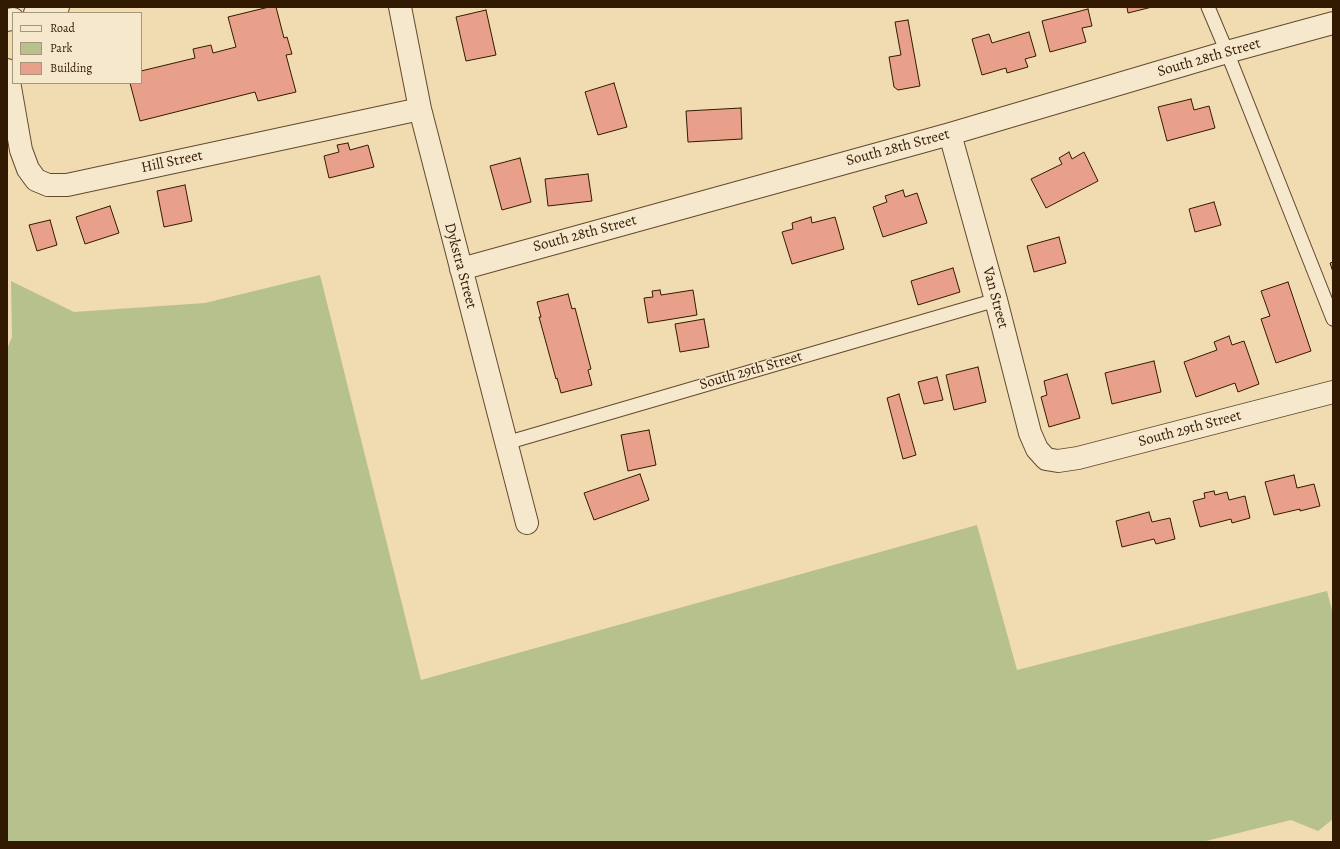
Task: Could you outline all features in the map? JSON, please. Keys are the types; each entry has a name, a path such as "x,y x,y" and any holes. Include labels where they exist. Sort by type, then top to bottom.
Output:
{"street":[{"path":"39,12 58,7"},
{"name":"Dykstra Street","path":"400,7 420,109 527,524"},
{"name":"South 28th Street","path":"461,269 950,134 1227,52 1333,23"},
{"name":"Hill Street","path":"7,70 22,150 28,169 36,180 48,186 67,185 420,109"},
{"name":"Van Street","path":"950,134 996,300 1030,433 1037,449 1046,459"},
{"name":"South 29th Street","path":"1046,459 1058,461 1078,458 1333,392"}],"lane":[{"path":"1208,7 1333,319"},
{"name":"South 29th Street","path":"506,443 996,300"}],"green space":[{"path":"320,275 421,680 977,525 1017,670 1327,591 1333,614 1333,819 1318,831 1291,820 1202,842 7,842 7,349 12,337 11,281 74,312 205,303"}],"building":[{"path":"269,7 276,7 284,38 287,37 292,54 286,55 296,92 258,101 255,92 140,121 130,84 142,84 142,71 195,58 193,49 211,45 213,53 236,47 228,17"},
{"path":"1127,7 1152,7 1128,13"},
{"path":"1088,9 1092,26 1082,28 1086,42 1050,52 1042,21"},
{"path":"486,10 496,55 466,61 456,17"},
{"path":"908,20 920,86 898,90 894,87 889,57 901,55 895,22"},
{"path":"1029,32 1036,56 1025,59 1028,67 1007,73 1006,68 982,75 972,39 989,34 992,43"},
{"path":"614,83 627,127 598,135 585,92"},
{"path":"1191,99 1194,110 1209,106 1215,128 1167,141 1158,107"},
{"path":"741,108 742,139 688,142 686,111"},
{"path":"348,143 350,150 368,145 374,167 329,178 324,156 339,152 337,145"},
{"path":"1069,152 1072,159 1084,152 1098,181 1046,208 1031,179 1062,164 1059,158"},
{"path":"520,158 531,202 502,210 490,166"},
{"path":"588,174 592,201 548,206 545,179"},
{"path":"185,185 192,221 164,227 157,191"},
{"path":"903,190 905,197 917,193 927,223 883,237 873,207 887,202 885,196"},
{"path":"1214,202 1221,225 1195,232 1189,209"},
{"path":"110,206 119,233 85,244 76,217"},
{"path":"811,217 812,223 835,217 844,249 792,264 782,232 793,229 792,223"},
{"path":"50,220 57,245 37,251 29,225"},
{"path":"1059,237 1066,263 1034,272 1027,246"},
{"path":"1333,262 1333,272 1330,263"},
{"path":"953,268 960,292 918,305 911,281"},
{"path":"1288,282 1311,351 1276,363 1261,319 1270,316 1261,291"},
{"path":"660,290 661,295 693,290 697,315 648,323 644,298 653,297 652,291"},
{"path":"568,294 572,309 575,308 591,369 588,370 592,385 561,393 539,317 541,317 537,302"},
{"path":"704,319 709,347 680,352 675,324"},
{"path":"1229,336 1232,345 1244,341 1259,384 1238,392 1235,383 1196,397 1184,362 1217,350 1214,342"},
{"path":"1154,361 1161,392 1112,404 1105,373"},
{"path":"978,367 986,402 954,410 946,375"},
{"path":"1067,374 1080,418 1049,427 1041,397 1047,395 1044,381"},
{"path":"937,377 943,400 924,404 918,382"},
{"path":"899,394 916,455 903,459 887,398"},
{"path":"649,430 656,465 628,471 621,435"},
{"path":"640,474 649,500 594,520 584,493"},
{"path":"1294,475 1297,488 1314,484 1320,506 1274,515 1265,482"},
{"path":"1214,491 1215,495 1227,492 1229,500 1245,496 1250,518 1232,523 1231,519 1200,527 1193,501 1205,498 1204,493"},
{"path":"1149,512 1152,522 1170,518 1175,539 1156,544 1154,539 1122,547 1116,521"}]}
